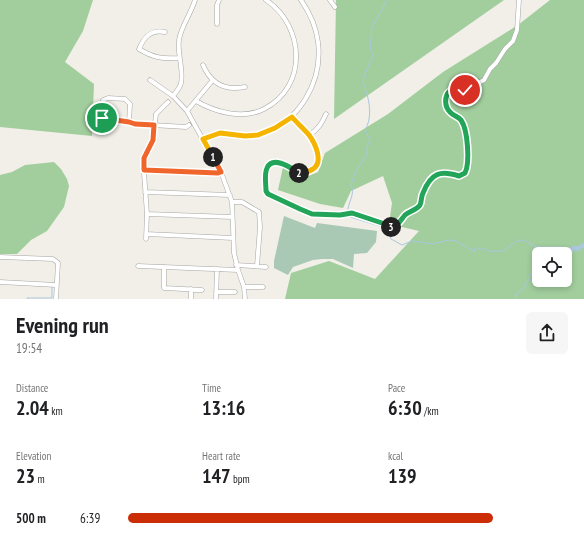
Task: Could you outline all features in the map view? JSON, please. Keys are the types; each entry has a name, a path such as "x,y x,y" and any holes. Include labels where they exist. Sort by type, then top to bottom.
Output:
{"street":[{"path":"173,96 181,83 179,38 195,0"},
{"path":"217,24 217,5 219,0"},
{"path":"196,102 207,108 218,111 247,114 264,109 284,92 296,64 296,49 291,28 285,17 276,7 266,0"},
{"path":"203,139 220,133 245,136 258,135 275,128 292,117 304,102 313,85 319,58 315,26 301,0"},
{"path":"330,0 335,7"},
{"path":"292,117 309,135 319,157 319,162 316,167 305,173 300,173 282,163 271,163 266,170 266,191 268,194 312,214 340,215 352,213 382,223 388,227 398,225 405,215 420,205 423,192 437,174 447,172 459,176 465,173 467,166 467,148 463,124 461,120 451,113 447,107 446,96 450,91 467,90 484,80 490,68 513,41 517,30 519,0"},
{"path":"165,32 158,31 145,37 139,49 159,58 179,58"},
{"path":"203,65 212,81 229,88 245,87"},
{"path":"150,80 173,96 187,111 221,172 232,202 233,238 237,268 244,287 245,299"},
{"path":"187,111 212,81"},
{"path":"129,122 130,104 125,99 108,98 103,100 102,118 135,124 189,125"},
{"path":"146,240 147,214 144,158 153,140 156,114 168,102"},
{"path":"309,135 315,132 326,114"},
{"path":"144,170 221,172"},
{"path":"145,192 230,195"},
{"path":"232,202 242,202 259,212 260,227 257,266"},
{"path":"147,214 232,217"},
{"path":"146,234 233,238"},
{"path":"0,257 53,259 58,263 56,299"},
{"path":"138,266 217,269 257,266 266,267"},
{"path":"164,267 164,288 202,290"},
{"path":"216,299 217,269"},
{"path":"0,282 56,285"},
{"path":"244,287 263,287"},
{"path":"191,289 191,299"},
{"path":"216,292 235,292"}],"green space":[{"path":"0,0 93,0 83,31 65,62 94,84 92,136 0,127"},
{"path":"336,0 504,0 334,119"},
{"path":"550,0 584,0 584,299 285,299 291,273 329,261 375,279 419,231 389,224 392,203 383,176 351,191 343,208 320,204 278,190 283,167 303,178 318,172 325,153 388,114 443,72 518,25"},
{"path":"54,162 61,169 69,186 64,207 47,231 31,240 17,254 0,254 0,175 12,172 25,165"},
{"path":"284,216 315,228 317,223 377,231 376,242 367,253 354,254 353,268 333,259 322,259 313,260 293,267 288,275 274,268 274,261"}],"waterway":[{"path":"348,212 352,195 351,185 355,172 367,155 367,147 370,140 365,130 369,121 370,111 366,89 363,82 373,56 370,49 372,27 387,0"},
{"path":"350,217 386,228"},
{"path":"388,231 391,239 402,245 412,241 433,244 448,240 456,241 474,252 475,248 481,250 483,248 500,252 505,250 514,242 524,240 534,246 541,247"},
{"path":"572,249 577,249 584,245"},
{"path":"515,299 517,293 523,289 528,281 532,271"},
{"path":"27,299 52,298 52,287"}],"route":[{"path":"102,118 104,120 154,125 153,140 144,158 144,170 218,173 221,172 203,139 220,133 245,136 258,135 275,128 292,117 309,135 318,154 319,162 311,171 305,173 300,173 282,163 271,163 266,170 266,191 268,194 312,214 340,215 352,213 372,221 382,223 388,227 392,227 398,225 408,212 420,205 423,192 437,174 447,172 459,176 465,173 467,166 467,148 463,124 457,116 451,113 447,107 446,101 446,96 450,91 465,90"}]}
